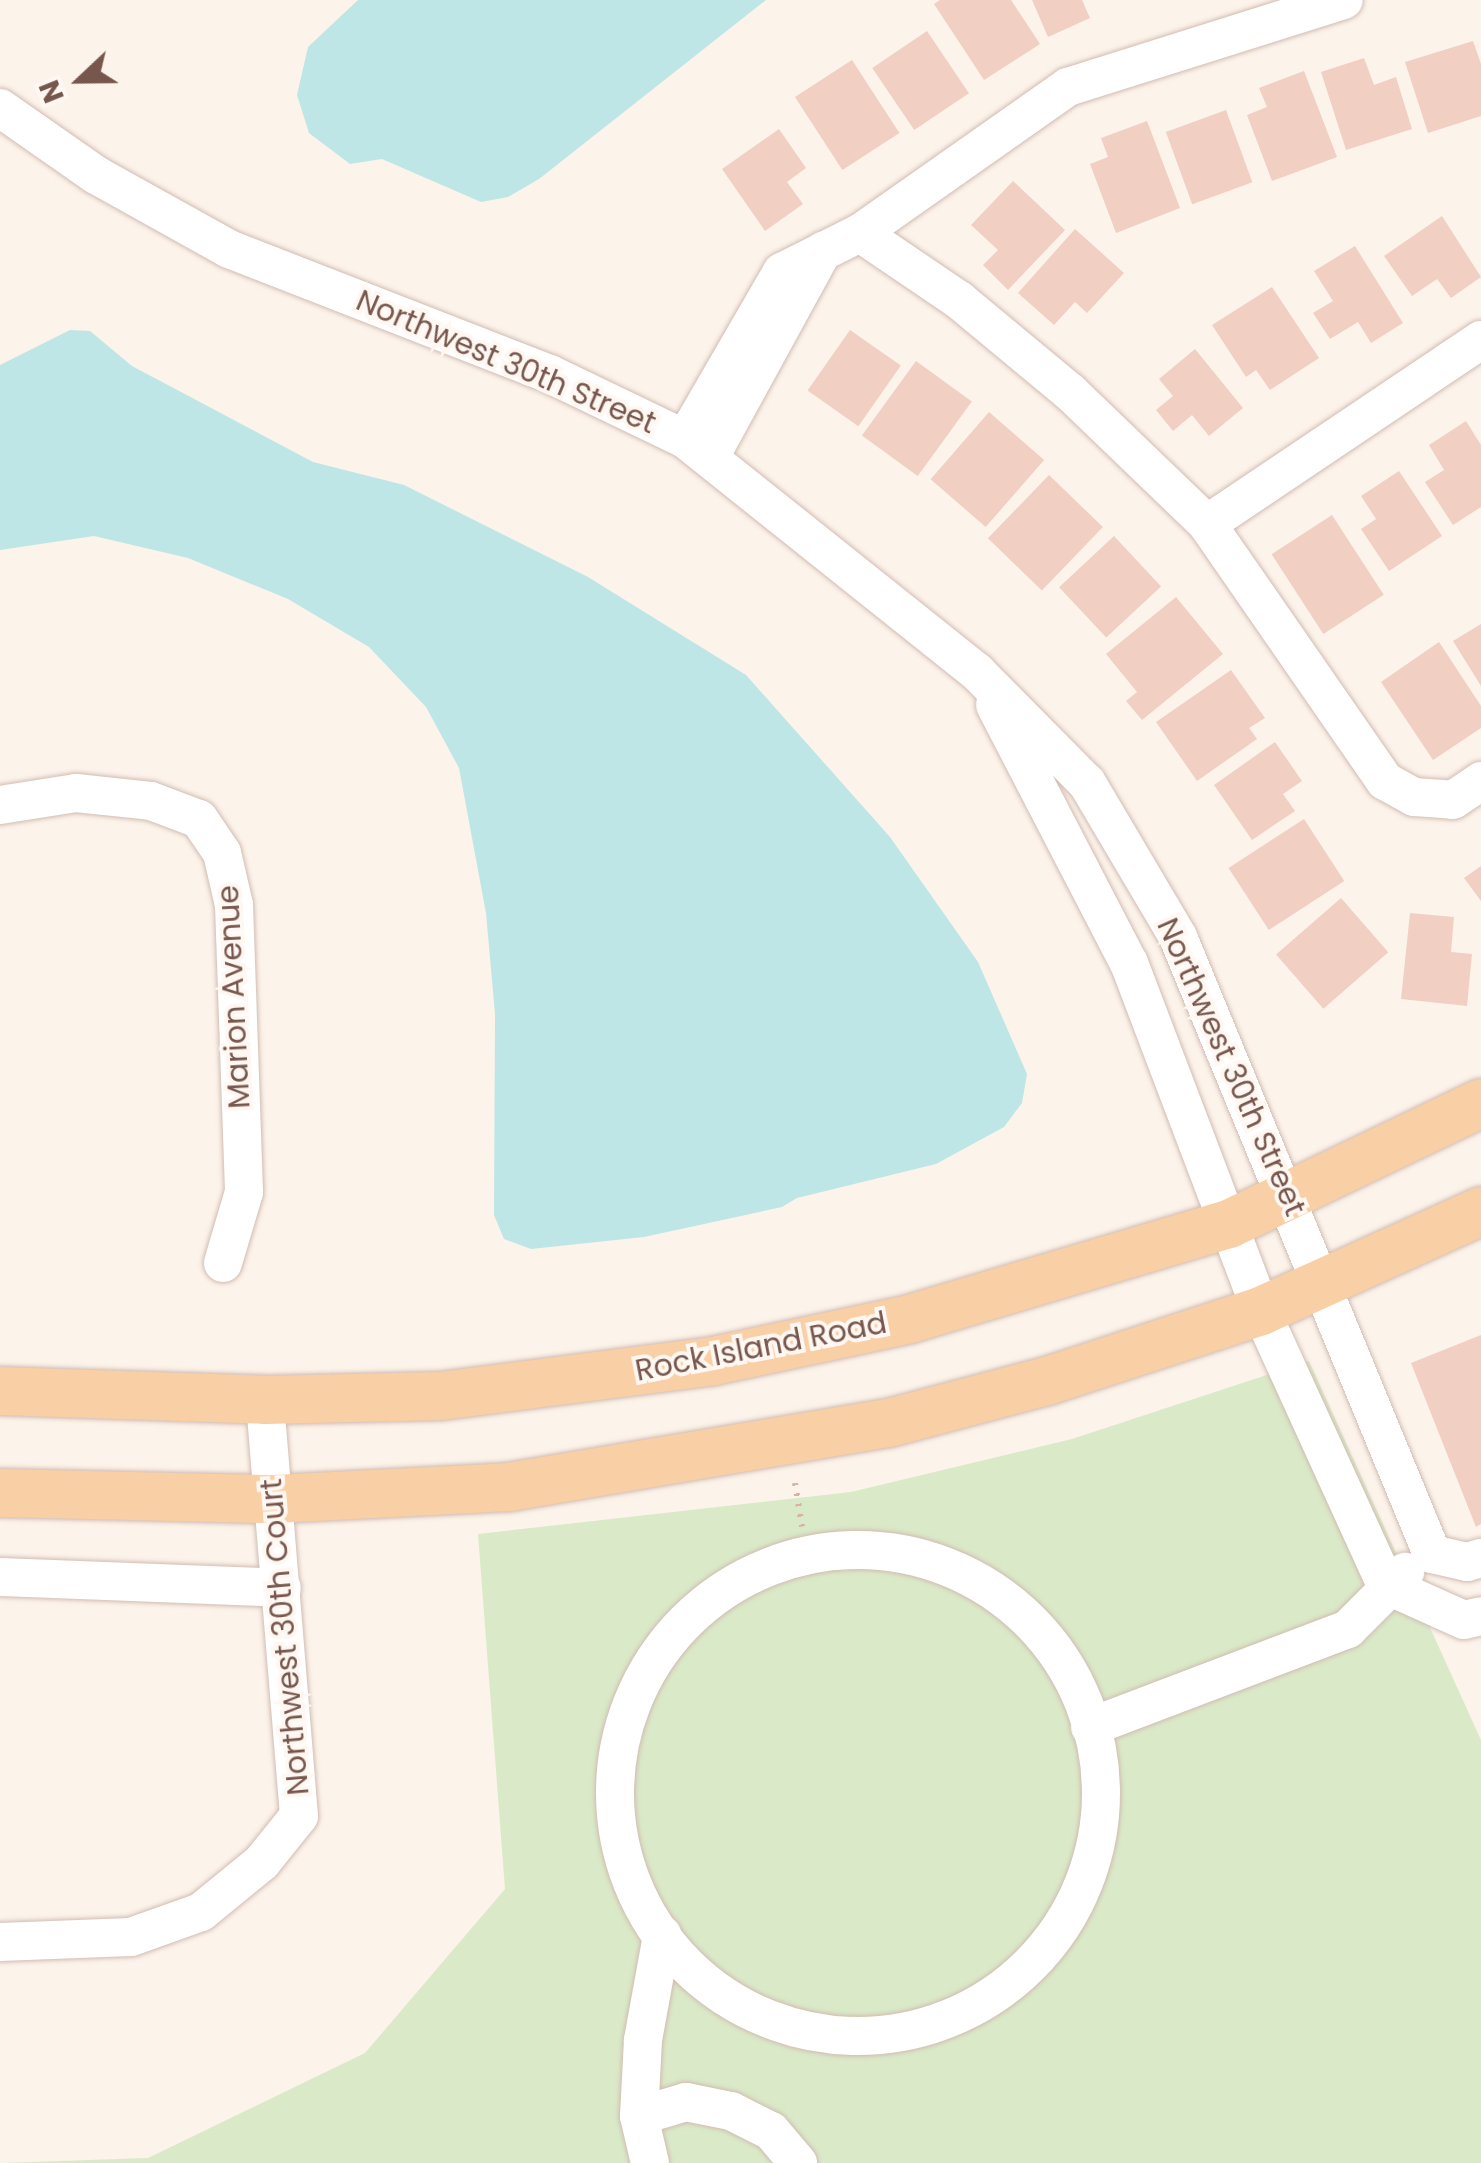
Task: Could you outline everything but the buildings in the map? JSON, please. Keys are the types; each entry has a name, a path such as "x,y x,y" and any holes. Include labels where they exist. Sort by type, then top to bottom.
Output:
{"main road":[{"name":"Rock Island Road","path":"0,1391 264,1400 441,1396 713,1362 910,1318 1230,1224 1481,1102"},
{"path":"0,1493 274,1499 509,1487 888,1422 1047,1380 1261,1311 1481,1212"}],"street":[{"path":"698,448 824,251 860,234 1068,87 1344,0"},
{"name":"Northwest 30th Street","path":"0,108 96,175 229,249 550,374 698,448 977,672 1088,783 1178,937 1290,1198 1321,1284 1432,1554"},
{"path":"860,234 958,300 1070,392 1208,524 1385,780 1414,797 1452,800 1481,781"},
{"path":"1208,524 1481,340"},
{"name":"Northwest 30th Street","path":"977,672 1129,963 1261,1311 1386,1585"},
{"name":"Marion Avenue","path":"0,805 76,794 151,801 199,819 222,854 234,905 244,1192 223,1262"},
{"name":"Northwest 30th Court","path":"0,1942 131,1937 202,1912 262,1862 299,1816 264,1400"},
{"path":"826,1550 904,1552 978,1579 1038,1628 1084,1699 1103,1780 1093,1864 1056,1940 986,2004 920,2032 836,2038 755,2016 687,1968 662,1936 640,1905 616,1831 616,1753 641,1678 688,1616 752,1572 826,1550"},
{"path":"1090,1726 1348,1629 1386,1585 1432,1554 1467,1562 1481,1558"},
{"path":"0,1577 282,1588"},
{"path":"1386,1585 1464,1620 1481,1616"},
{"path":"650,2163 638,2116 643,2040 662,1936"},
{"path":"638,2116 686,2102 731,2111 771,2131 798,2163"}],"path":[{"path":"796,1483 802,1526"}],"green space":[{"path":"1309,1361 1481,1740 1481,2163 0,2163 148,2158 365,2053 505,1889 478,1534 851,1492 1072,1439"}],"water":[{"path":"358,0 766,0 539,179 508,197 481,202 382,159 350,164 309,133 297,95 308,47"},
{"path":"70,330 90,331 132,366 313,462 404,485 588,577 746,675 890,837 978,962 1027,1074 1022,1103 1004,1127 936,1164 797,1198 782,1207 644,1237 531,1249 504,1239 494,1215 495,1014 486,913 459,768 426,707 369,647 288,599 188,558 94,536 0,550 0,365"}]}
